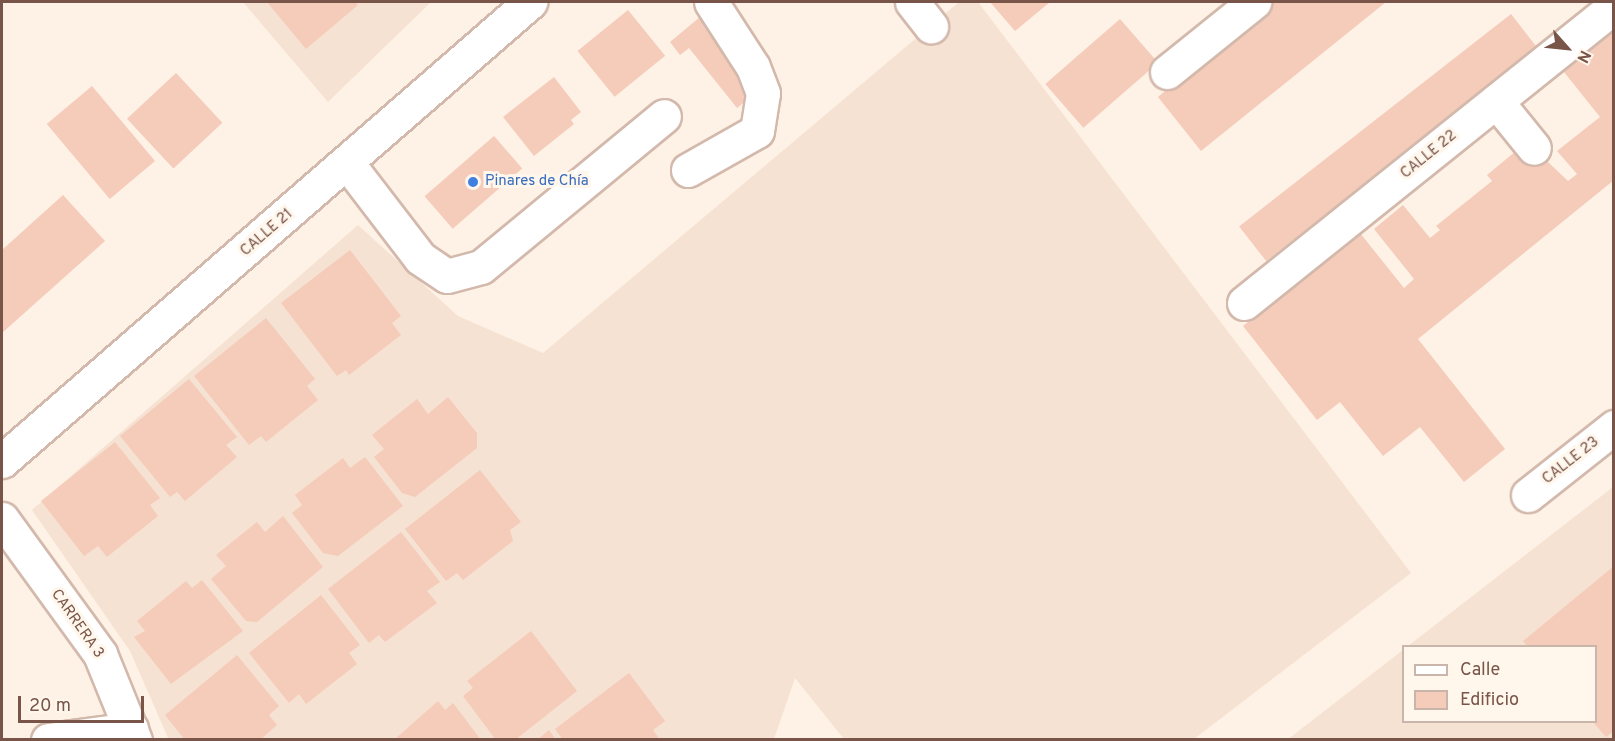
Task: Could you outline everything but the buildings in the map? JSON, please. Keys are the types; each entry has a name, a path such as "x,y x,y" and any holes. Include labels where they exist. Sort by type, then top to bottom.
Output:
{"street":[{"name":"CALLE 21","path":"2,461 348,164 530,2"},
{"path":"688,170 757,131 763,93 753,67 711,2"},
{"path":"1167,72 1254,2"},
{"name":"CALLE 22","path":"1244,303 1614,7"},
{"path":"1496,101 1534,147"},
{"path":"348,164 420,258 447,276 481,267 664,116"},
{"name":"CALLE 23","path":"1528,495 1614,428"},
{"name":"CARRERA 3","path":"2,519 100,654 133,734"},
{"path":"48,740 133,734"}],"shaded area":[{"path":"243,2 431,2 328,102"},
{"path":"959,2 978,2 1411,573 1194,739 844,739 795,678 774,739 169,740 130,651 32,510 358,225 458,316 543,353"},
{"path":"1613,487 1613,739 1287,740 1402,651 1402,723 1597,723 1597,645 1409,645"}],"place":[{"name":"Pinares de Chía","path":"473,182"}]}
